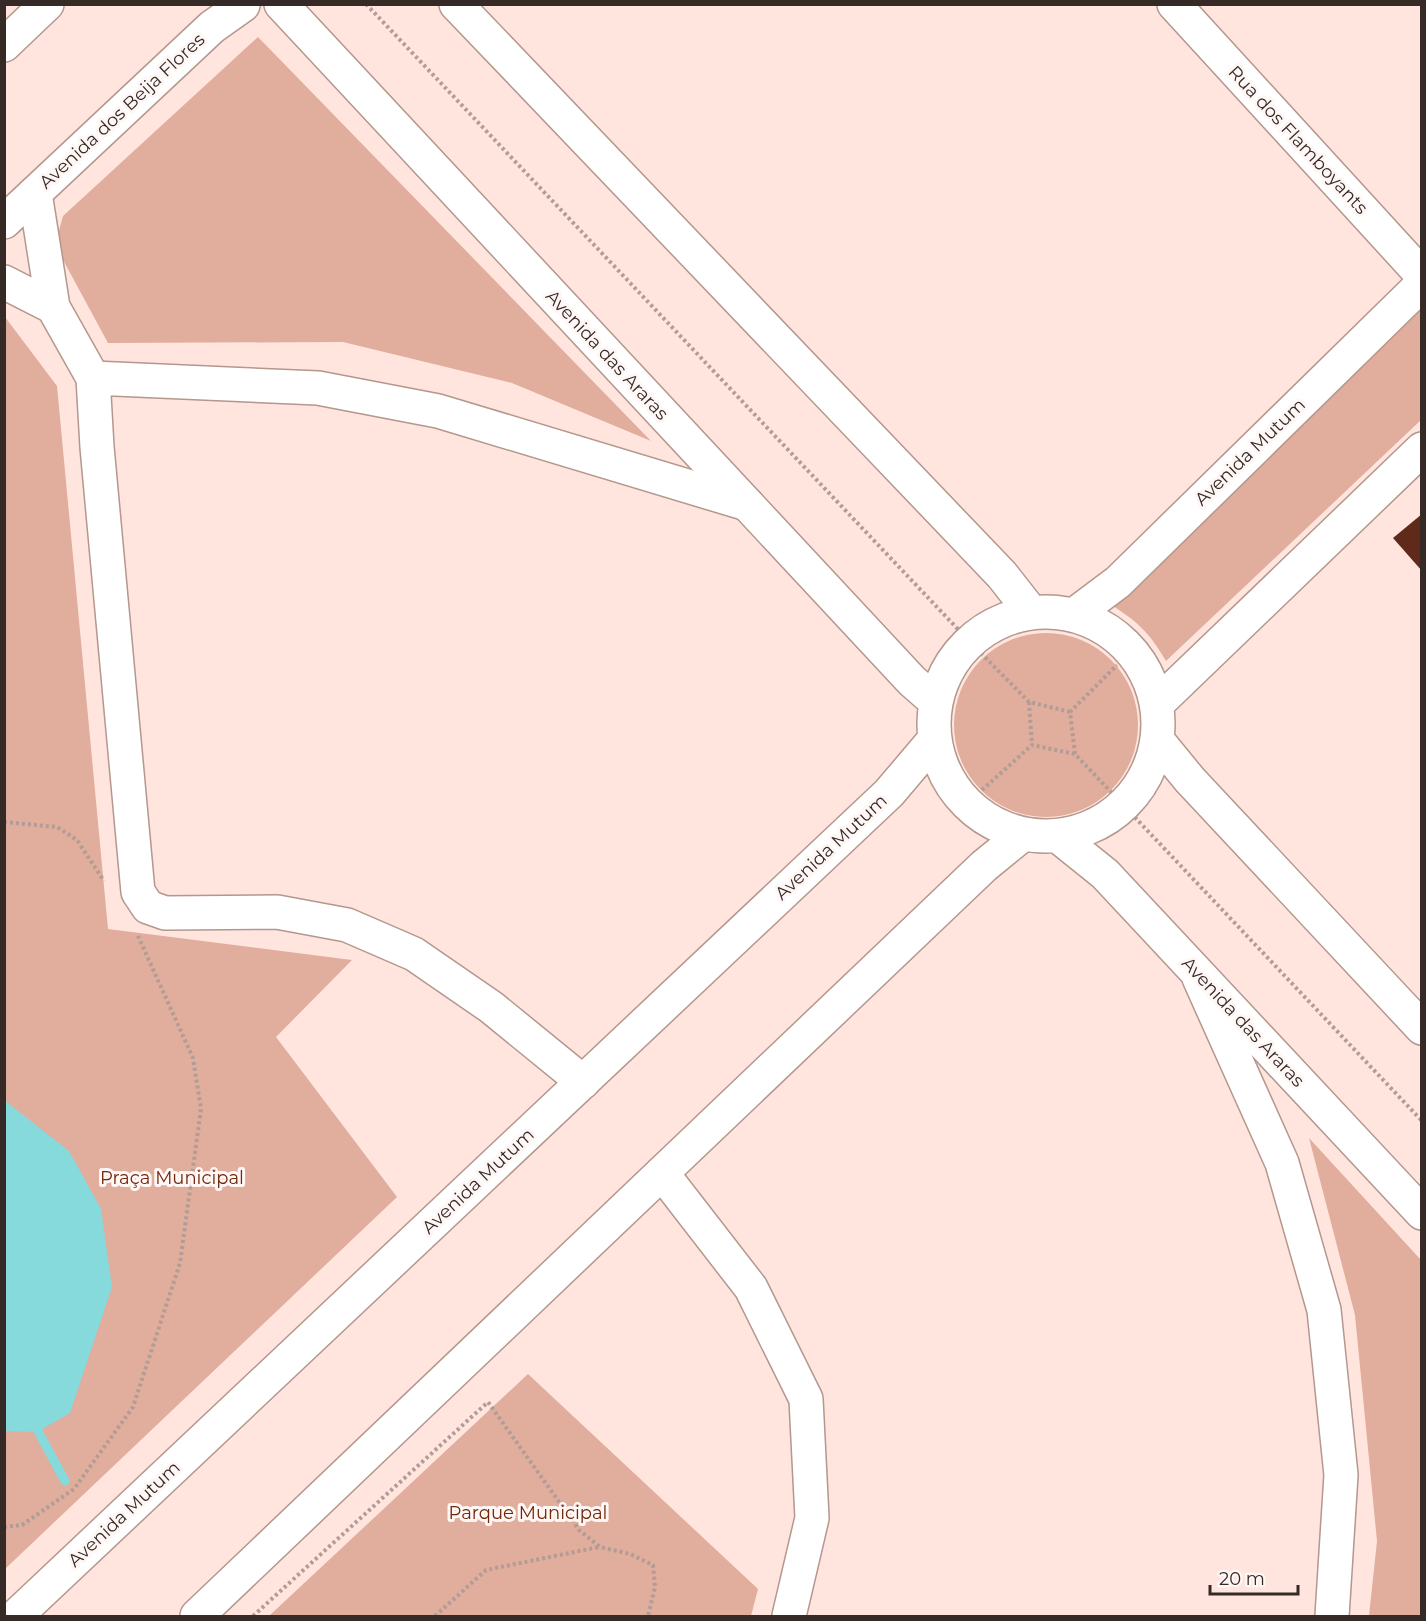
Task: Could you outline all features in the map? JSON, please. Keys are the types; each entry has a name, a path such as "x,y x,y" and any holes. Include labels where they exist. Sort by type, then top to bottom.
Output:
{"street":[{"path":"4,45 47,4"},
{"path":"243,5 250,4"},
{"name":"Avenida das Araras","path":"281,4 912,681 936,702"},
{"path":"456,4 1002,575 1030,612"},
{"name":"Rua dos Flamboyants","path":"1174,4 1422,275"},
{"name":"Avenida dos Beija Flores","path":"4,222 212,27 243,5"},
{"path":"35,193 53,307 93,378 97,447 138,892 148,907 165,913 277,912 347,925 414,954 491,1007 583,1082"},
{"path":"4,282 53,307"},
{"name":"Avenida Mutum","path":"1074,615 1118,582 1422,284"},
{"path":"93,378 318,388 438,411 747,504"},
{"path":"1157,704 1422,449"},
{"path":"1030,612 1074,615 1104,627 1129,647 1147,673 1157,704 1158,741 1146,776 1124,805 1094,826 1059,837 1022,835 990,823 964,802 944,773 934,740 936,702 954,660 987,628 1030,612"},
{"name":"Avenida Mutum","path":"16,1617 889,793 934,740"},
{"path":"1158,741 1190,780 1422,1028"},
{"path":"197,1617 984,866 1022,835"},
{"name":"Avenida das Araras","path":"1059,837 1105,874 1422,1213"},
{"path":"1196,971 1282,1162 1324,1310 1341,1475 1332,1617"},
{"path":"662,1173 751,1288 806,1399 812,1518 789,1617"}],"path":[{"path":"366,4 1029,702 1070,712"},
{"path":"1070,712 1116,665"},
{"path":"1029,702 1032,745"},
{"path":"1070,712 1075,754"},
{"path":"1032,745 1075,754 1422,1121"},
{"path":"982,790 1032,745"},
{"path":"4,822 57,827 77,840 107,886"},
{"path":"4,1527 22,1525 74,1489 133,1407 180,1263 201,1109 193,1058 136,932"},
{"path":"254,1617 488,1402 579,1530 600,1547"},
{"path":"435,1617 486,1570 600,1547 630,1554 653,1565 655,1587 648,1617"}],"green space":[{"path":"258,37 651,441 512,383 343,342 108,343 55,245 63,216"},
{"path":"1421,309 1421,420 1166,661 1142,628 1110,604"},
{"name":"Praça Municipal","path":"5,317 57,386 108,929 352,960 276,1037 397,1197 5,1569"},
{"path":"1046,633 1081,640 1111,660 1131,690 1138,725 1131,760 1111,790 1081,810 1046,817 1011,810 981,790 961,760 954,725 961,690 981,660 1011,640"},
{"path":"1309,1138 1421,1260 1421,1616 1369,1616 1377,1541 1355,1315"},
{"name":"Parque Municipal","path":"528,1374 758,1589 751,1616 269,1616"}],"water":[{"path":"4,1100 69,1151 101,1209 112,1287 70,1413 37,1432 5,1431"}],"building":[{"path":"1422,514 1422,571 1393,538"}],"waterway":[{"path":"33,1422 65,1481"}]}
